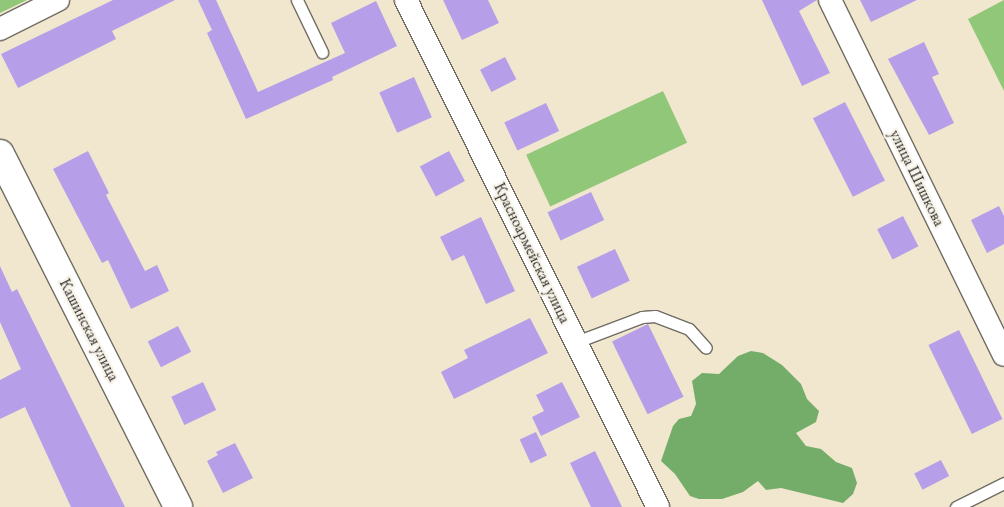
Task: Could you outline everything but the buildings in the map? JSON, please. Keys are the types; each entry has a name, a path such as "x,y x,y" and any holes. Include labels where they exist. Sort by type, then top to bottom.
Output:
{"main road":[{"name":"Кашинская улица","path":"0,154 178,507"}],"street":[{"path":"0,29 58,0"},
{"name":"Красноармейская улица","path":"406,0 658,507"},
{"name":"улица Шишкова","path":"830,0 1004,355"}],"lane":[{"path":"297,0 322,52"},
{"path":"576,342 642,317 654,316 689,329 706,348"},
{"path":"956,507 1004,483"}],"green space":[{"path":"0,0 27,0 0,13"},
{"path":"1004,0 1004,91 968,19"},
{"path":"663,91 687,143 550,206 526,155"},
{"path":"751,351 763,353 782,365 801,384 807,399 819,411 816,422 796,433 806,446 821,449 836,462 852,468 857,483 853,494 843,503 781,488 766,490 758,481 743,492 722,499 699,499 690,496 675,474 661,461 673,426 679,419 691,416 696,404 692,381 702,373 719,374 738,356"}]}
